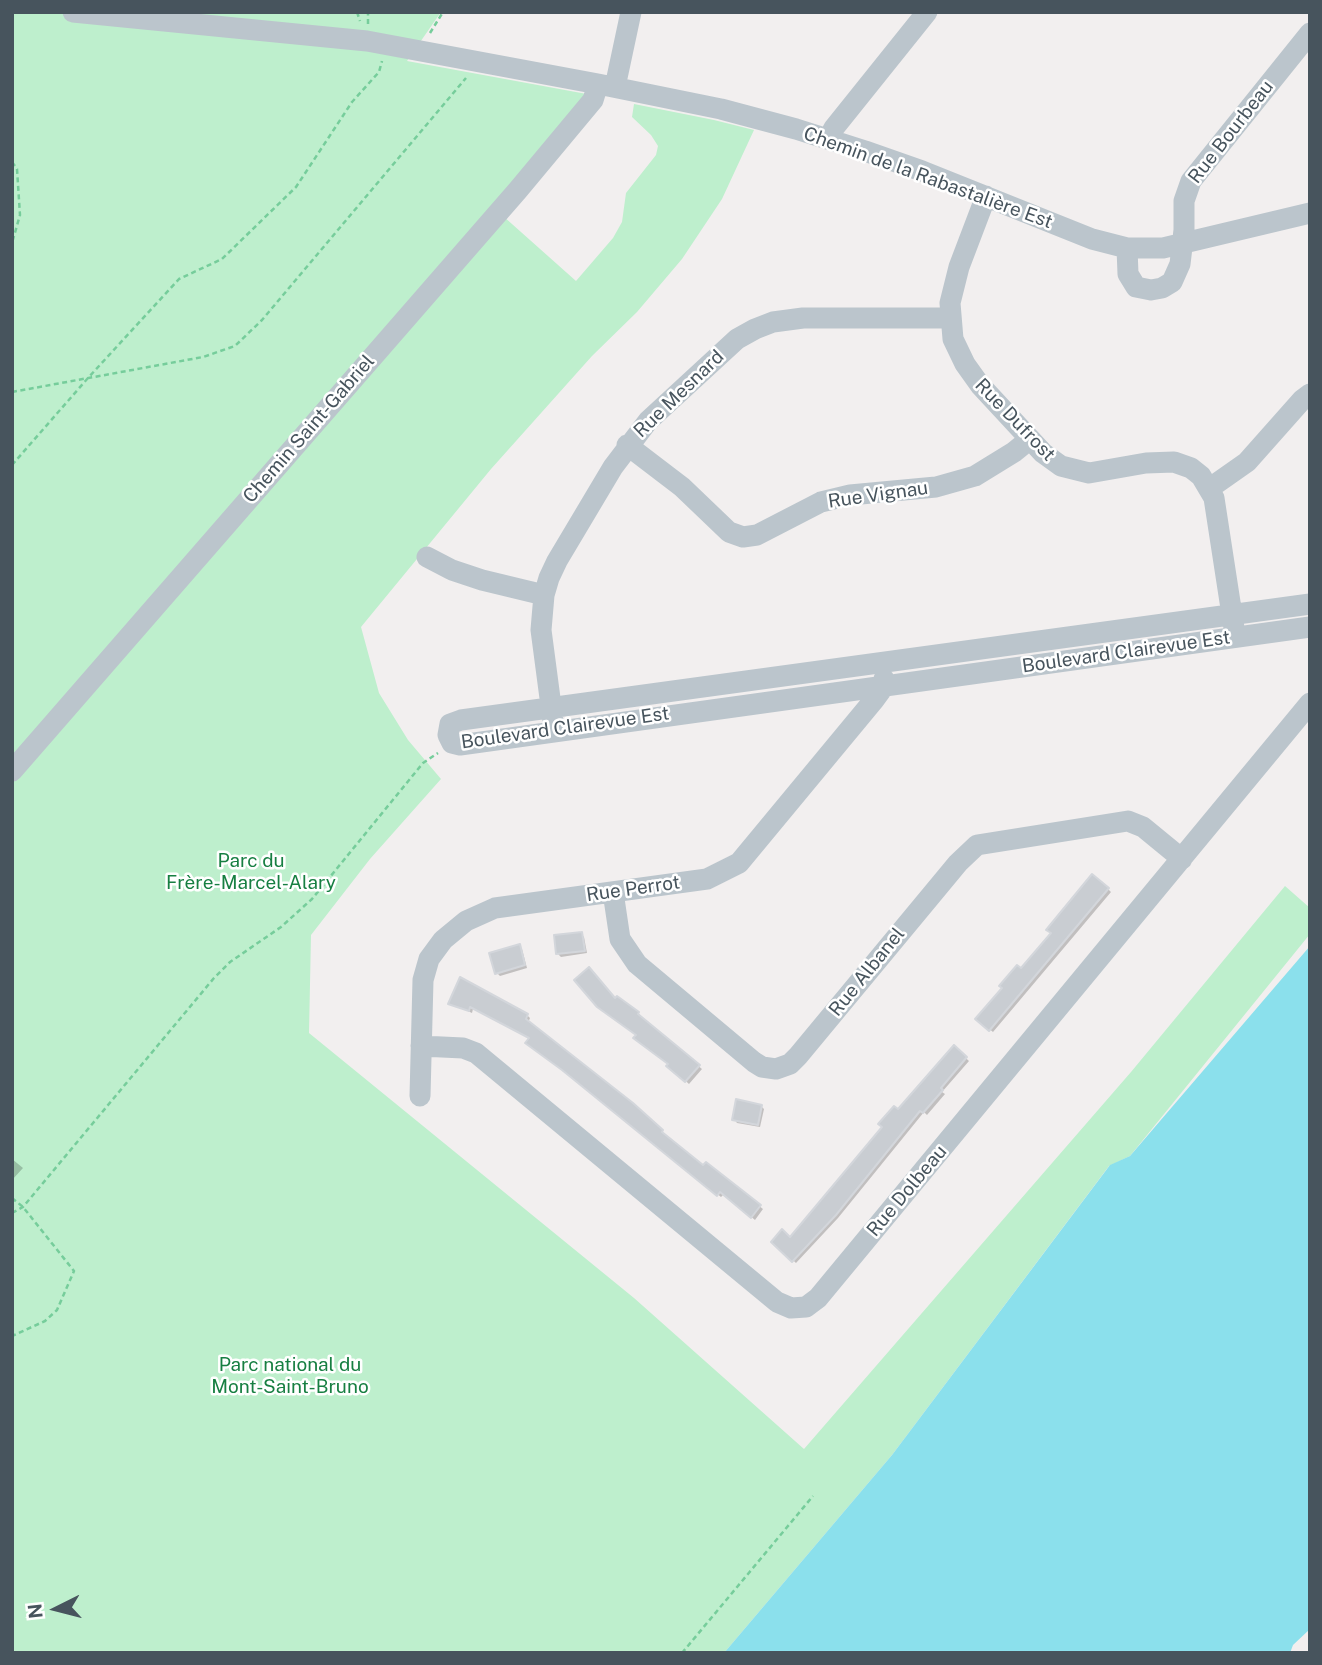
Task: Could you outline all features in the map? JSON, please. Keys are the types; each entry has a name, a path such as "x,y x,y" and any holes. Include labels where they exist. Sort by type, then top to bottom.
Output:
{"street":[{"name":"Chemin de la Rabastalière Est","path":"73,12 334,37 389,45 607,85 764,120 893,160 1083,236 1127,248 1155,249 1183,244 1310,213"},
{"name":"Chemin Saint-Gabriel","path":"12,771 607,85 631,12"},
{"path":"828,139 927,12"},
{"name":"Rue Bourbeau","path":"1127,248 1127,270 1131,281 1139,289 1162,288 1172,282 1180,264 1183,244 1184,201 1194,174 1310,33"},
{"name":"Rue Dufrost","path":"986,196 956,277 950,303 953,339 965,364 980,385 1054,462 1074,471 1089,473 1146,463 1174,462 1196,472 1210,488"},
{"name":"Rue Mesnard","path":"555,730 541,630 544,595 557,561 627,445 648,421 730,346 764,325 793,318 950,318"},
{"path":"1236,637 1215,504 1210,488 1247,463 1310,394"},
{"name":"Rue Vignau","path":"627,445 682,487 725,529 743,537 757,535 821,502 850,495 936,487 975,476 1030,439"},
{"path":"428,557 452,570 482,580 544,595"},
{"name":"Boulevard Clairevue Est","path":"1310,604 454,721 448,731 452,743 460,745 1310,626"},
{"path":"882,663 885,685"},
{"name":"Rue Perrot","path":"420,1096 423,980 429,958 443,940 466,921 495,908 707,878 739,863 885,685"},
{"name":"Rue Dolbeau","path":"421,1046 463,1048 480,1056 772,1298 786,1307 801,1308 818,1298 1310,703"},
{"name":"Rue Albanel","path":"613,892 620,939 637,964 754,1062 762,1067 776,1069 798,1058 968,851 977,845 1128,821 1143,827 1182,859"}],"path":[{"path":"420,50 443,12"},
{"path":"12,465 179,279 222,259 296,187 352,102 379,72 389,45"},
{"path":"12,392 203,357 235,346 262,320 472,71"},
{"path":"12,162 17,169 20,215 12,243"},
{"path":"12,1213 23,1208 214,978 230,962 281,927 312,899 423,763 452,743"},
{"path":"12,1198 74,1271 57,1310 45,1321 12,1336"},
{"path":"682,1653 813,1496"}],"green space":[{"path":"12,12 441,12 407,61 603,97 503,216 576,281 613,238 622,222 626,193 656,155 658,146 651,135 632,117 634,104 754,130 722,199 682,259 637,312 592,356 491,469 361,627 379,693 408,740 441,779 370,859 311,935 309,1033 634,1298 804,1449 1131,1072 1285,886 1310,908 1310,934 1130,1156 1109,1166 892,1455 724,1653 12,1653"}],"water":[{"path":"1310,946 1310,1629 1293,1645 1290,1653 724,1653 892,1455 1110,1165 1130,1156"}],"building":[{"path":"1092,874 1109,888 989,1031 975,1019 1002,988 999,986 1017,965 1021,968 1051,933 1046,930"},
{"path":"582,932 585,951 556,954 554,935"},
{"path":"520,944 525,965 495,974 489,953"},
{"path":"589,967 615,998 617,996 639,1012 638,1014 700,1065 685,1082 666,1066 668,1064 633,1038 636,1035 597,1007 574,980"},
{"path":"460,977 528,1014 526,1019 633,1103 663,1130 662,1132 703,1165 706,1162 761,1205 751,1218 720,1192 717,1196 525,1043 529,1038 470,1007 469,1011 448,1004"},
{"path":"954,1045 967,1057 941,1088 943,1090 923,1113 920,1111 836,1215 792,1262 771,1242 782,1229 790,1237 882,1127 878,1124 894,1106 898,1109"},
{"path":"736,1099 762,1105 758,1125 732,1120"}],"park label":[{"name":"Parc du Frère-Marcel-Alary","path":"251,872"},
{"name":"Parc national du Mont-Saint-Bruno","path":"290,1376"}]}
